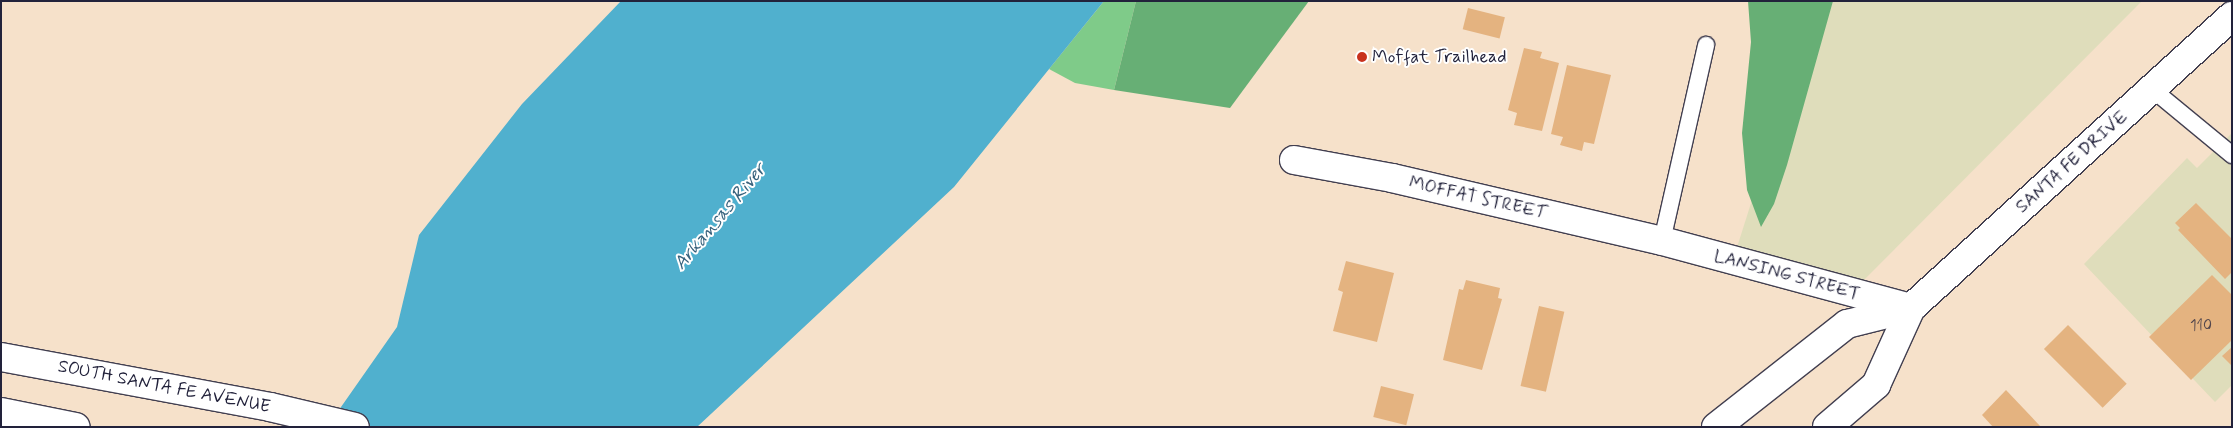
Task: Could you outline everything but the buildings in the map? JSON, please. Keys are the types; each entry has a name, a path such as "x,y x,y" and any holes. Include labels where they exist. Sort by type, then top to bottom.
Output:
{"main road":[{"name":"SANTA FE DRIVE","path":"1827,427 1876,385 1911,308 2232,16"},
{"name":"MOFFAT STREET","path":"1294,160 1392,178 1662,241"},
{"name":"LANSING STREET","path":"1662,241 1911,308"},
{"name":"SANTA FE DRIVE","path":"1716,427 1847,324 1911,308"},
{"name":"SOUTH SANTA FE AVENUE","path":"1,357 270,407 355,427"},
{"path":"1742,427 1784,374"},
{"path":"1,412 76,427"}],"lane":[{"path":"1662,241 1706,45"},
{"path":"2152,89 2232,156"}],"shaded area":[{"path":"1815,1 2142,1 1852,292 1733,260"},
{"path":"2232,133 2232,385 2215,402 2084,264 2187,158 2197,168"}],"green space":[{"path":"1104,1 1136,1 1114,90 1075,83 1049,69"},
{"path":"1136,1 1309,1 1230,108 1114,90"},
{"path":"1748,1 1833,1 1787,165 1774,204 1761,227 1747,190 1742,133 1751,42"}],"water":[{"name":"Arkansas River","path":"621,1 1104,1 954,187 697,427 327,427 397,327 419,235 522,104"}],"place":[{"name":"Moffat Trailhead","path":"1362,57"}]}
